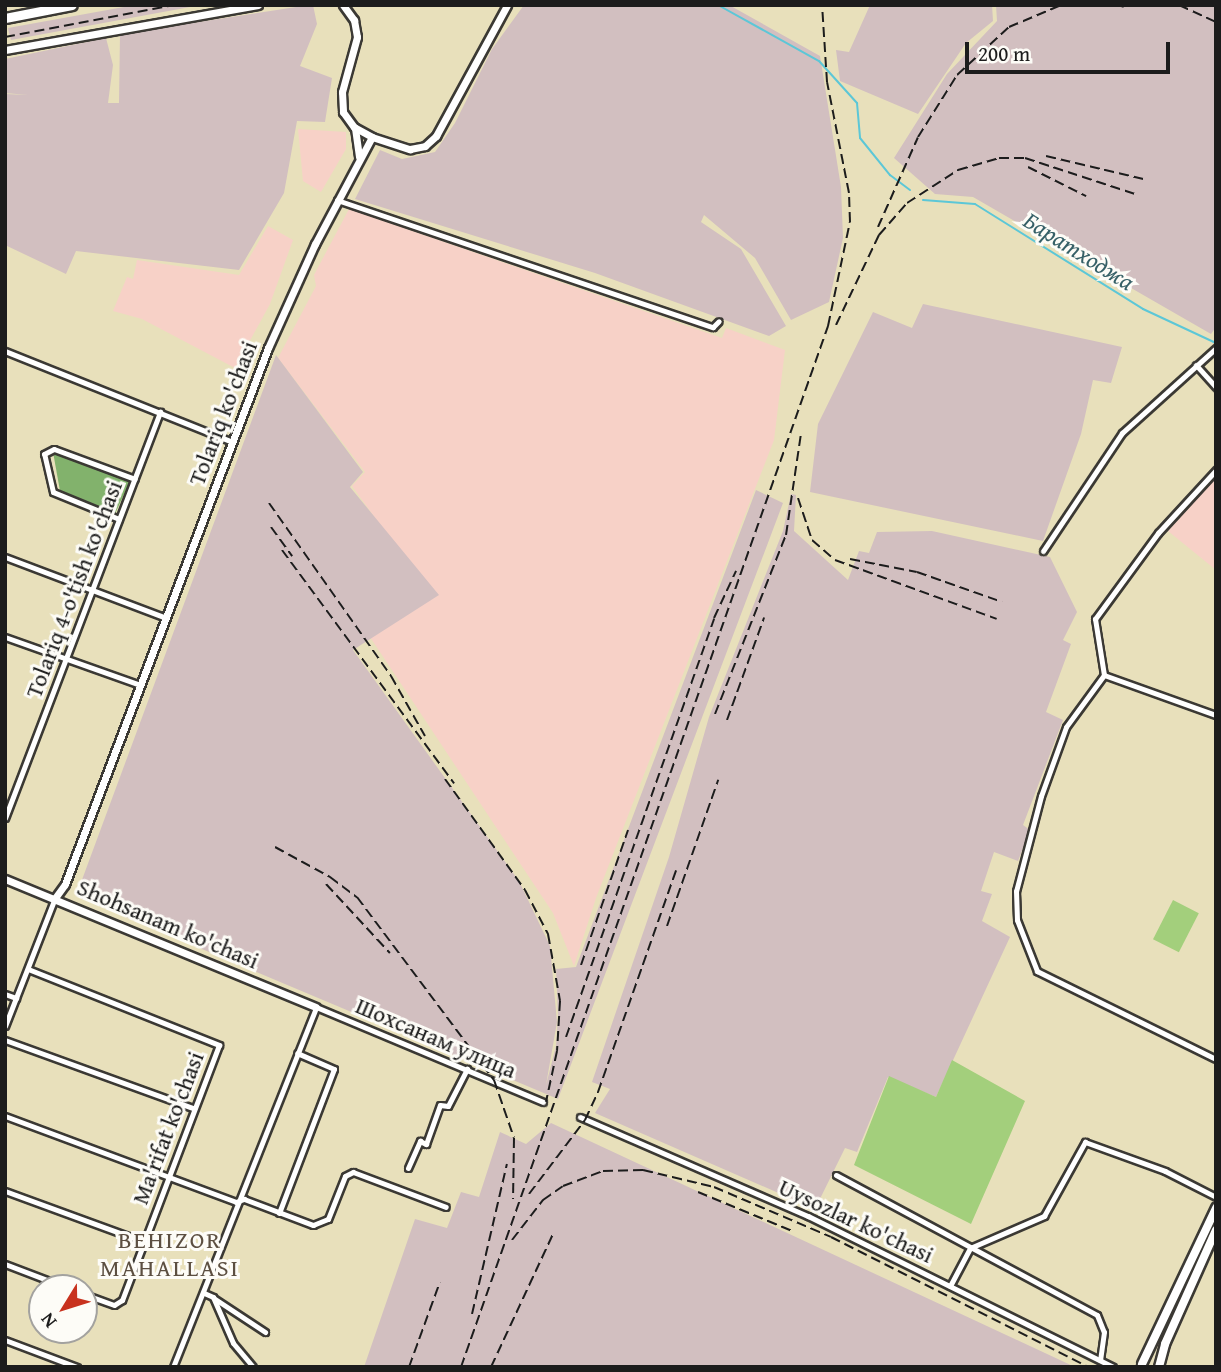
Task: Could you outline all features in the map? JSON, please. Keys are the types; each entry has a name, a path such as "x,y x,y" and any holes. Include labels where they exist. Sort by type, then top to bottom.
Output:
{"highway":[{"path":"5,18 72,5"}],"main road":[{"path":"1216,1208 1139,1366 1160,1367 1163,1352 1216,1230"}],"street":[{"path":"5,50 258,5"},
{"path":"343,5 354,20 357,37 341,102 354,127 358,162"},
{"path":"354,127 372,137 410,149 434,139 507,5"},
{"name":"Tolariq ko'chasi","path":"5,1026 55,898 65,884 138,684 268,348 337,200 372,137"},
{"path":"337,200 713,327 719,321"},
{"path":"1043,551 1122,433 1215,349"},
{"path":"5,351 232,442"},
{"path":"1196,365 1216,387"},
{"name":"Tolariq 4-o'tish ko'chasi","path":"5,818 160,412"},
{"path":"119,519 54,492 44,454 54,449 135,479"},
{"path":"1216,470 1158,533 1095,619 1104,675 1066,727 1041,796 1034,836 1016,891 1017,920 1037,971 1216,1059"},
{"path":"5,557 164,617"},
{"path":"5,637 138,684"},
{"path":"1104,675 1216,715"},
{"name":"Shohsanam ko'chasi","path":"5,879 316,1007"},
{"name":"Ma'rifat ko'chasi","path":"28,969 219,1043 117,1304 98,1298"},
{"path":"5,994 16,998"},
{"path":"173,1367 204,1293 236,1202 316,1007"},
{"name":"Шохсанам улица","path":"316,1007 543,1102"},
{"path":"5,1040 193,1108"},
{"path":"279,1213 334,1069 297,1053"},
{"path":"408,1168 420,1141 426,1144 440,1105 448,1106 467,1069"},
{"path":"5,1116 236,1202 244,1199 279,1213 323,1224 345,1175 353,1172 446,1207"},
{"name":"Uysozlar ko'chasi","path":"580,1117 808,1216 1113,1367"},
{"path":"950,1286 970,1248 1044,1216 1085,1142 1155,1167 1216,1197"},
{"path":"836,1175 1097,1315 1104,1332 1100,1360"},
{"path":"5,1191 142,1241"},
{"path":"5,1264 31,1274"},
{"path":"204,1293 265,1332"},
{"path":"213,1297 233,1343 253,1367"},
{"path":"5,1340 77,1367"}],"shaded area":[{"path":"135,5 201,5 11,40 9,33 8,28"},
{"path":"313,5 317,24 300,66 332,78 325,122 297,121 284,193 239,270 76,251 66,274 5,245 5,94 28,95 5,93 5,59 106,38 113,65 108,103 119,103 120,34"},
{"path":"524,5 729,5 820,56 841,187 843,238 829,302 791,320 755,258 704,215 701,222 741,249 786,326 769,336 595,273 355,199 380,150 402,159 435,152 455,123 492,49"},
{"path":"870,5 992,5 993,21 966,43 918,114 840,81 836,50 849,52"},
{"path":"996,5 1216,5 1216,327 1211,334 973,197 935,194 894,158 947,74 997,21"},
{"path":"298,129 346,132 346,149 321,192 303,181"},
{"path":"349,209 722,338 726,328 785,350 774,440 596,898 574,966 553,913 370,637 427,590 352,486 365,472 278,358 316,286 314,275"},
{"path":"268,226 293,240 270,304 235,368 142,319 113,311 127,277 133,279 137,260 239,275"},
{"path":"923,304 1122,347 1111,383 1093,380 1081,434 1043,541 810,492 818,424 873,312 912,328"},
{"path":"276,355 363,472 350,487 439,595 353,650 519,881 550,946 557,1022 546,1085 556,1046 558,1015 556,969 576,967 756,490 783,503 558,1099 76,896"},
{"path":"1216,477 1216,570 1168,531"},
{"path":"791,494 796,495 794,531 848,580 859,551 869,553 877,532 932,531 1050,557 1077,612 1063,640 1071,644 1046,712 1063,720 1023,825 1030,830 1018,861 994,852 981,891 992,894 982,921 1010,937 936,1097 888,1077 857,1152 845,1148 815,1209 595,1113 610,1089 592,1082 669,857 709,717 783,531"},
{"path":"551,1123 1075,1367 364,1367 415,1219 447,1228 461,1192 479,1197 500,1132 526,1144"}],"green space":[{"path":"53,452 130,481 115,514 60,491"},
{"path":"1173,900 1199,913 1179,952 1153,939"},
{"path":"952,1060 1025,1101 971,1224 854,1165 889,1076 936,1097"}],"waterway":[{"name":"Баратходжа","path":"718,5 819,61 857,103 860,138 890,175 910,190"},
{"name":"Баратходжа","path":"923,200 975,204 1143,309 1216,343"}],"railway":[{"path":"5,37 174,5"},
{"path":"461,1367 828,326 850,222 849,193 827,82 822,5"},
{"path":"878,227 918,137 957,75 1009,27 1061,5"},
{"path":"1118,5 1124,7"},
{"path":"1179,5 1216,22"},
{"path":"1046,156 1143,179"},
{"path":"836,325 879,235 907,203 958,170 999,158 1025,158 1138,195"},
{"path":"1028,167 1086,196"},
{"path":"715,714 786,535 801,433"},
{"path":"798,498 812,540 835,560 997,619"},
{"path":"269,503 391,676 425,736"},
{"path":"271,527 292,556"},
{"path":"282,550 454,783"},
{"path":"850,559 917,572 1002,602"},
{"path":"566,1037 714,618 736,571"},
{"path":"727,720 764,618"},
{"path":"445,779 525,890 548,934 560,1001 557,1051 546,1102"},
{"path":"667,926 718,780"},
{"path":"581,965 628,830"},
{"path":"275,847 330,877 357,897 494,1080 514,1138 513,1199"},
{"path":"529,1194 585,1120 598,1092 676,870"},
{"path":"326,884 390,953"},
{"path":"472,1314 507,1164"},
{"path":"512,1240 543,1200 563,1186 603,1171 643,1170 714,1187 831,1237 1088,1367"},
{"path":"698,1192 792,1231"},
{"path":"491,1367 553,1234"},
{"path":"409,1367 440,1282"}],"district":[{"name":"BEHIZOR MAHALLASI","path":"170,1254"}]}
